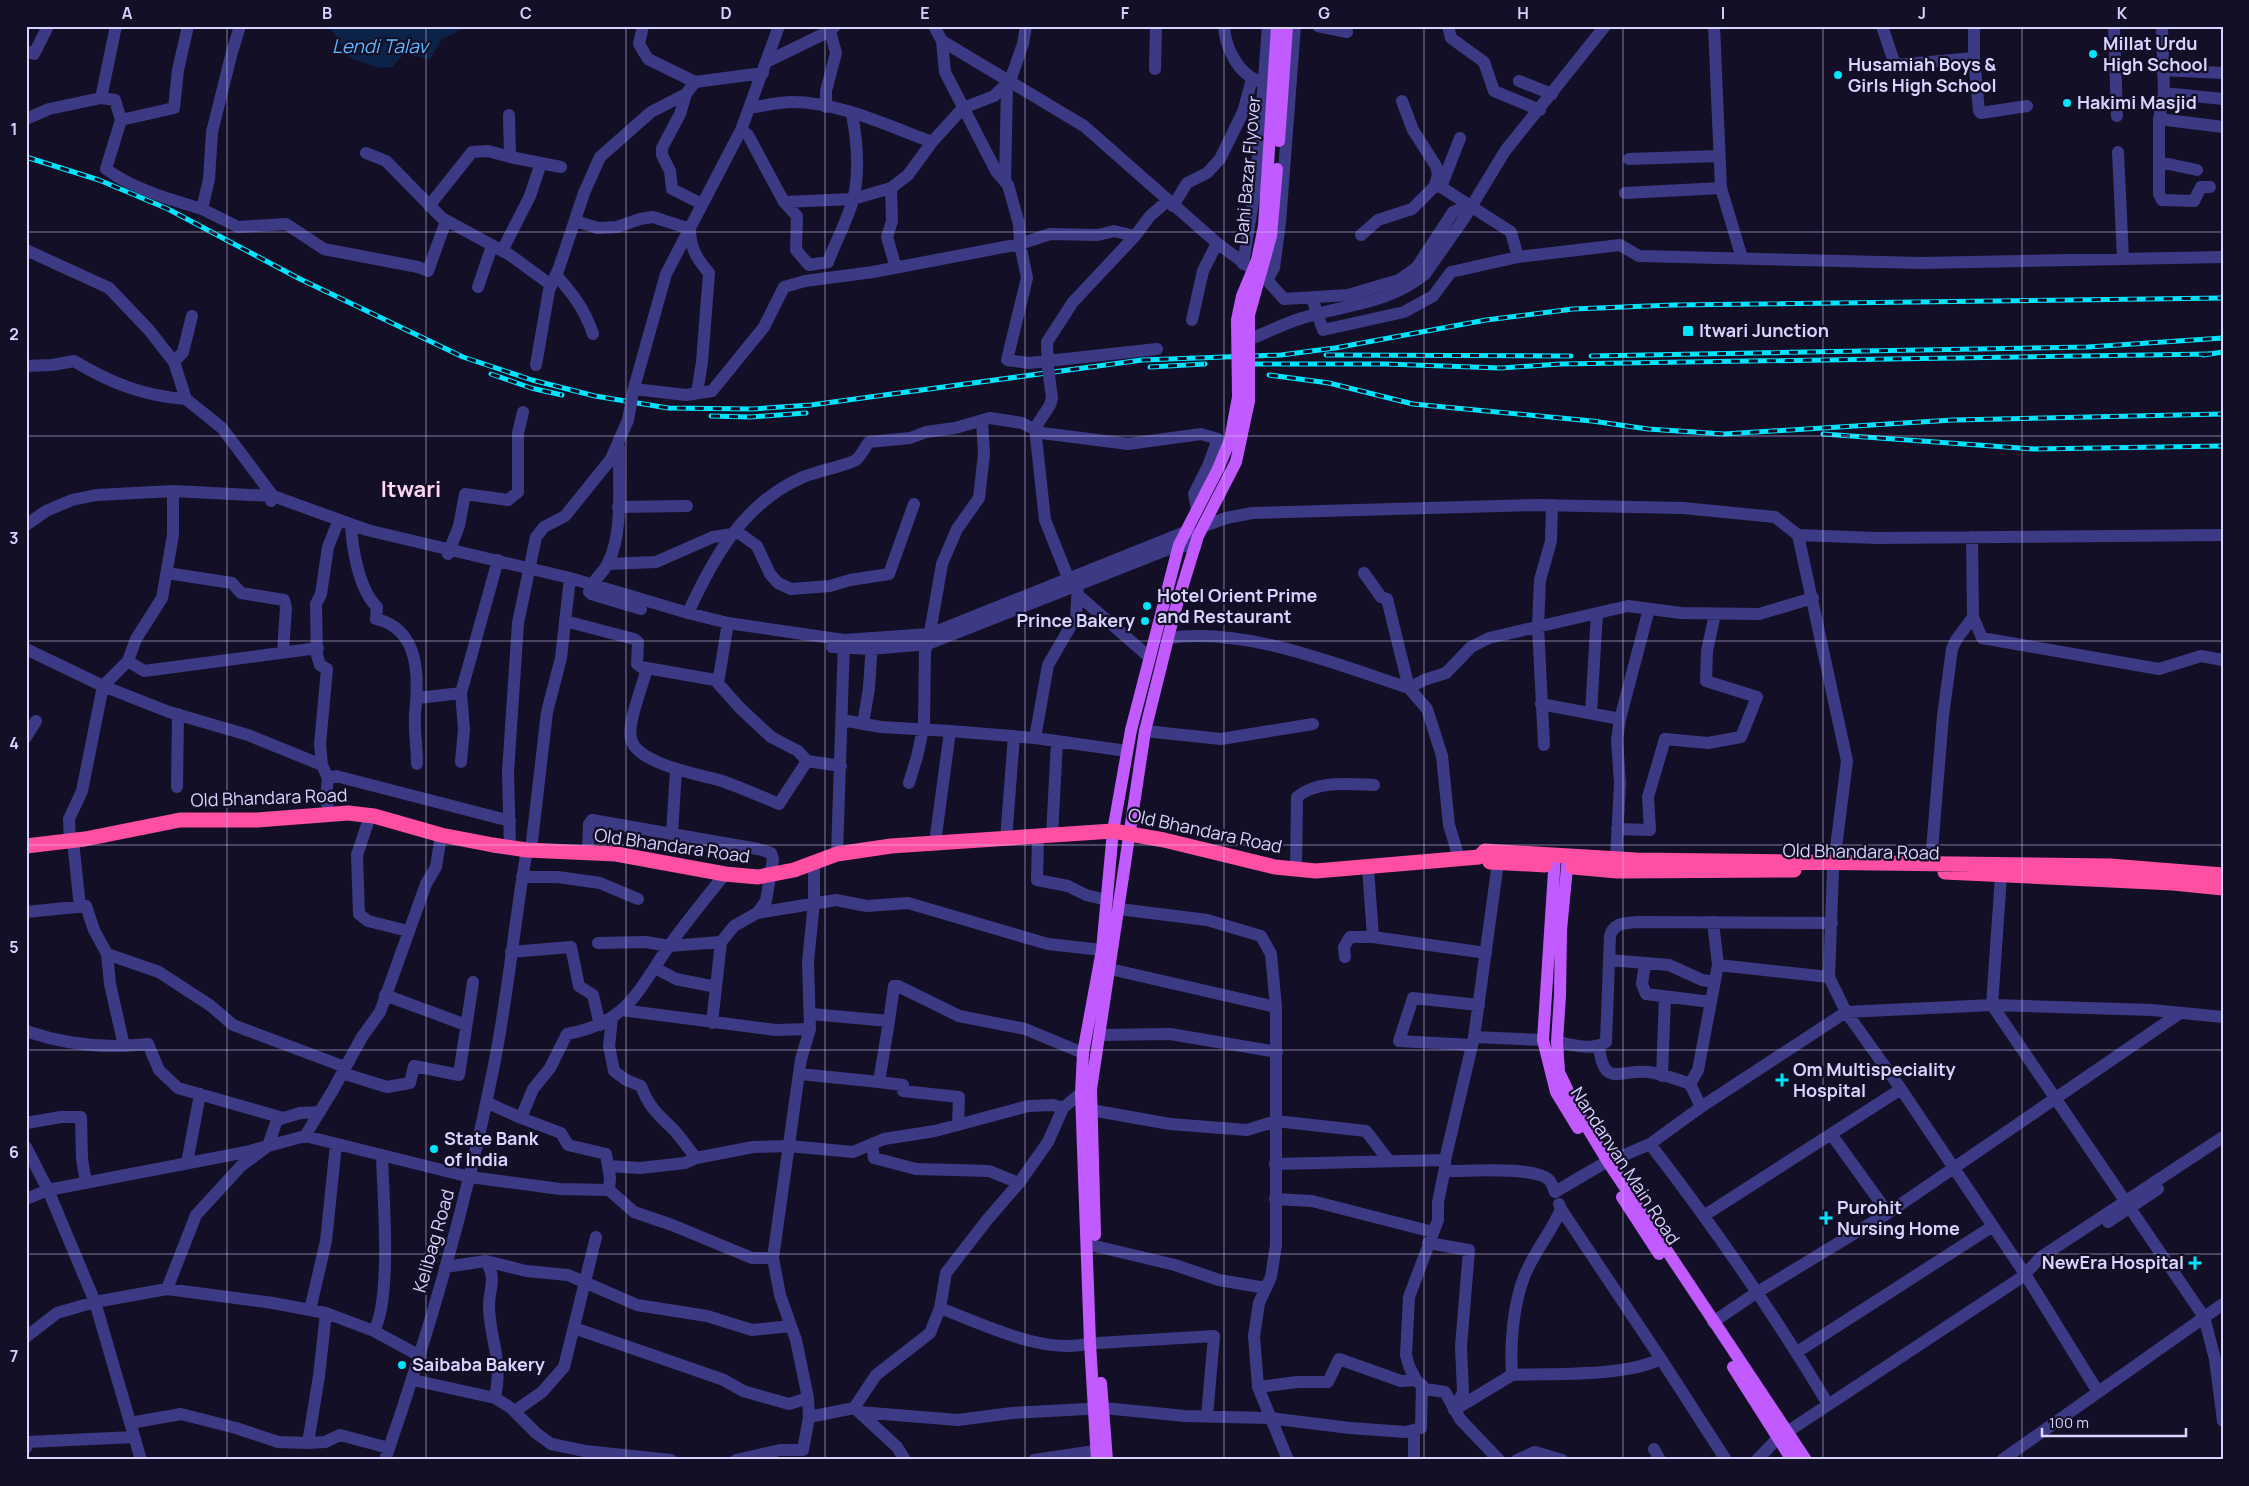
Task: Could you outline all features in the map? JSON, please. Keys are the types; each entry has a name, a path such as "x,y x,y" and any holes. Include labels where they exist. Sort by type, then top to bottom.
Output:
{"highway":[{"name":"Old Bhandara Road","path":"26,846 71,841 180,820 257,820 348,813 370,816 441,835 510,848 652,859 725,874 758,877 794,870 837,854 891,846 1113,831 1275,867 1316,871 1368,868 1459,858 1479,857 1486,862 1499,857 1561,861 1617,870 1834,866 2001,876 2026,870 2223,888"},
{"path":"1561,861 1616,858 1834,866 1931,862 2026,870 2143,868 2223,875"}],"main road":[{"name":"Dahi Bazar Flyover","path":"1086,1091 1083,1053 1102,950 1113,831 1126,751 1148,656 1179,544 1230,440 1238,397 1237,320 1240,304 1257,260 1264,226 1277,26"},
{"name":"Dahi Bazar Flyover","path":"1086,1091 1100,1035 1128,834 1145,731 1169,638 1199,536 1240,448 1249,401 1249,314 1271,236 1288,26"},
{"name":"Nandanvan Main Road","path":"1561,861 1543,1040 1556,1092 1783,1435 1792,1460"},
{"path":"1561,861 1560,996 1556,1042 1559,1072 1605,1164 1714,1322 1783,1435 1806,1460"},
{"path":"1086,1091 1091,1110 1095,1162 1094,1343"},
{"path":"1086,1091 1094,1343 1099,1408 1107,1460"},
{"path":"1096,1455 1099,1408"}],"street":[{"path":"26,51 34,54 48,26"},
{"path":"101,98 116,26"},
{"path":"121,120 174,108 178,70 188,26"},
{"path":"202,209 210,179 212,132 240,26"},
{"path":"643,26 639,44 648,59 695,82 765,67 833,29 836,53 826,91 826,107"},
{"path":"510,848 508,772 518,623 527,571 536,537 544,526 565,516 611,459 628,420 633,393 666,274 741,130 779,26"},
{"path":"922,26 938,34 1008,83 1084,126 1216,243 1267,280 1284,299 1348,295 1374,289 1398,280 1417,267 1454,212 1472,205"},
{"path":"1005,182 1008,83 1023,44 1026,26"},
{"path":"1155,70 1156,26"},
{"path":"1224,26 1233,59 1258,81"},
{"path":"1243,264 1256,183 1258,81 1268,26"},
{"path":"1267,280 1274,268 1280,223 1296,26"},
{"path":"1318,26 1346,32"},
{"path":"1448,26 1451,38 1484,62 1494,91 1540,110"},
{"path":"1236,343 1249,340 1296,320 1390,296 1410,287 1425,274 1465,217 1504,151 1540,110 1605,26"},
{"path":"1714,26 1721,188 1742,258"},
{"path":"1882,26 1894,65 1974,58"},
{"path":"1974,26 1974,58 1979,111 1981,113 2027,106"},
{"path":"2114,26 2117,116"},
{"path":"2162,26 2164,93 2159,119 2159,194 2162,200 2194,201 2201,187 2210,188"},
{"path":"938,34 945,72 996,171 1008,185 1019,224 1020,244 1027,278 1007,360 1048,364 1158,349"},
{"path":"2162,70 2223,73"},
{"path":"1035,738 1048,665 1076,617 1074,585 1045,520 1035,428 1052,398 1047,342 1073,302 1135,236 1150,216 1170,203 1187,183 1207,173 1220,159 1258,81"},
{"path":"1520,81 1552,94"},
{"path":"695,82 686,94 680,114 662,148 662,155 670,172 672,189 702,204"},
{"path":"784,202 853,199 891,188 908,175 932,142 963,108 994,96 1008,83"},
{"path":"2164,93 2223,99"},
{"path":"536,365 554,280 584,193 600,157 651,112 686,94"},
{"path":"26,118 49,109 101,98 114,100 121,120 106,169 116,177 168,199 202,209 238,227 286,224 324,249 418,267 428,271 446,221"},
{"path":"750,108 791,102 826,107 852,114 932,142"},
{"path":"1402,102 1413,130 1436,166 1438,187"},
{"path":"741,130 748,135 784,202 797,216 796,250 809,266 828,262 853,199 857,165 856,134 852,114"},
{"path":"509,115 510,157"},
{"path":"2159,119 2223,127"},
{"path":"1361,234 1378,220 1412,209 1438,187 1460,138"},
{"path":"429,206 472,152 488,151 561,167"},
{"path":"2118,152 2123,258"},
{"path":"366,153 386,161 446,221 554,280 577,298 594,334"},
{"path":"1629,159 1719,156"},
{"path":"2159,162 2197,170"},
{"path":"478,287 497,248 530,196 541,163"},
{"path":"1438,187 1472,205 1511,232 1518,257"},
{"path":"891,188 892,221 887,237 896,268"},
{"path":"1625,192 1721,188"},
{"path":"575,221 598,228 617,227 640,219 653,217 690,229"},
{"path":"690,229 690,242 696,257 709,273 698,393"},
{"path":"633,393 686,395 712,391 764,326 784,287 805,281 896,268 1020,244 1050,234 1098,235 1114,231 1135,236"},
{"path":"1192,320 1203,271 1216,243"},
{"path":"1312,298 1323,330 1404,312 1433,296 1451,272 1518,257 1620,245 1639,256 1921,263 2223,257"},
{"path":"26,250 109,288 150,330 174,362 186,399 222,428 272,500 336,527 351,528"},
{"path":"174,362 183,352 192,316"},
{"path":"26,366 52,365 74,361 116,383 161,397 186,399"},
{"path":"448,552 458,526 465,494 508,500 518,492 518,433 523,412"},
{"path":"688,613 709,568 731,535 760,502 800,478 855,461 870,442 910,438 926,432 955,428 982,421 998,420 1022,423 1042,433 1128,444 1201,434 1218,439 1208,466 1194,494 1197,509"},
{"path":"908,783 918,757 926,705 925,650 929,639 942,564 957,529 979,498 984,454 982,421"},
{"path":"589,589 608,564 619,529 619,440"},
{"path":"26,525 46,511 72,500 120,493 272,500 351,528 570,582 726,627 844,645 929,639 1199,536 1226,518 1252,513 1381,508 1552,505 1683,508 1755,513 1775,517 1798,535 1877,538 2223,535"},
{"path":"26,534 50,518 74,508 173,496"},
{"path":"80,907 69,819 82,792 102,686 128,660 136,639 162,598 173,535 173,496"},
{"path":"608,564 656,562 713,536 739,533 757,546 770,574 778,583 791,590 830,586 850,580 889,574 914,504"},
{"path":"1544,745 1538,626 1540,580 1551,541 1552,505"},
{"path":"618,507 688,506"},
{"path":"328,814 326,797 328,778 322,765 320,726 327,669 320,664 316,604 321,594 328,547 336,527"},
{"path":"351,528 356,563 370,601 377,607 376,619 386,621 409,640 416,658 418,698 416,714 417,764"},
{"path":"1074,585 1185,532 1199,536"},
{"path":"1798,535 1848,761 1834,866 1829,977 1846,1012 1901,1089 1993,1226 2022,1276 2098,1392"},
{"path":"1972,537 1973,617 1982,638 2159,669 2201,656 2223,660"},
{"path":"461,762 464,729 462,693 497,563"},
{"path":"167,573 232,583 241,593 284,600 286,608 283,652"},
{"path":"1364,573 1381,597 1387,599 1409,688 1427,710 1442,756 1449,826 1459,858"},
{"name":"Kelibag Road","path":"387,1454 413,1380 470,1177 494,1068 522,877 529,850 547,712 560,658 570,582"},
{"path":"1074,585 1148,656"},
{"path":"589,589 688,613 726,627"},
{"path":"1169,638 1194,634 1254,642 1305,654 1409,688 1424,680 1446,673 1472,647 1489,638 1538,626 1628,606 1681,613 1759,614 1813,598"},
{"path":"1616,858 1620,783 1617,740 1620,719 1649,609"},
{"path":"1591,713 1597,613"},
{"path":"1617,829 1650,830 1648,797 1665,739 1708,743 1741,737 1757,697 1706,681 1707,651 1715,614"},
{"path":"1931,862 1952,649 1956,640 1973,617"},
{"path":"565,621 634,639 638,642 639,647 637,664 647,668 715,680 770,736 798,751 807,761 841,766"},
{"path":"718,683 726,627"},
{"path":"863,724 869,688 872,644"},
{"path":"837,854 844,645"},
{"path":"128,660 144,670 318,648"},
{"path":"30,654 102,686 178,714 248,735 322,765"},
{"path":"647,668 630,730 631,741 637,748 658,762 676,770 723,782 779,804 807,761"},
{"path":"418,698 462,693"},
{"path":"1541,704 1620,719"},
{"path":"177,787 178,714"},
{"path":"842,720 922,731 950,731 1035,738 1126,751"},
{"path":"26,737 36,721"},
{"path":"1145,731 1221,739 1313,724"},
{"path":"935,843 950,731"},
{"path":"1006,839 1014,736"},
{"path":"1057,741 1045,836 1037,880 1068,886 1086,895 1107,900"},
{"path":"672,834 676,770"},
{"path":"328,778 336,776 421,796 510,822"},
{"path":"1296,869 1297,797 1305,790 1338,784 1374,785"},
{"path":"370,816 357,855 359,914 368,921 408,930"},
{"path":"588,853 589,824 592,820 771,852 773,860 766,901 757,913"},
{"path":"305,1136 343,1070 380,1012 408,930 426,884 436,867 441,835"},
{"path":"1499,857 1473,1041 1445,1164 1438,1202 1438,1220 1409,1297 1406,1354 1409,1366 1419,1382 1426,1389 1445,1392 1454,1410 1499,1460"},
{"path":"736,1460 780,1450 802,1455 809,1416 808,1398 791,1326 780,1295 773,1258 800,1074 810,1029 808,962 814,902 814,863"},
{"path":"1368,868 1373,937"},
{"path":"521,1118 533,1089 550,1068 567,1034 600,1025 617,1014 636,997 669,946 725,874"},
{"path":"2001,876 1992,1004 2204,1317 2215,1359 2223,1421"},
{"path":"522,877 558,877 600,883 638,899"},
{"path":"712,1023 721,942 734,926 757,913 814,902 836,900 867,906 908,903 1048,944 1102,950"},
{"path":"26,912 86,906 94,930 107,954 110,984 124,1046"},
{"path":"1119,909 1207,920 1261,936 1271,954 1276,1007 1277,1052 1276,1245 1271,1277 1259,1303 1254,1336 1258,1387 1269,1418 1288,1460"},
{"path":"1556,1042 1599,1046 1606,1042 1610,936 1611,930 1616,925 1637,922 1832,923"},
{"path":"1690,1084 1698,1070 1718,965 1713,922"},
{"path":"1345,957 1344,947 1350,937 1373,937 1486,953"},
{"path":"598,943 646,942 669,946 721,942"},
{"path":"511,952 571,947 579,986 593,994 600,1025"},
{"path":"107,954 159,972 211,1006 233,1025 387,1087 410,1083 414,1066 459,1075 473,982"},
{"path":"1609,960 1669,965 1702,980 1714,982"},
{"path":"1645,964 1642,990 1646,994 1711,1002"},
{"path":"1718,965 1829,977"},
{"path":"655,968 676,979 716,987"},
{"path":"1110,969 1276,1007"},
{"path":"879,1082 894,986 898,986 959,1016 1026,1029 1083,1053"},
{"path":"385,995 466,1025"},
{"path":"1662,1076 1665,996"},
{"path":"1478,1005 1413,998 1400,1041 1543,1040"},
{"path":"1555,1192 1605,1164 1650,1144 1701,1107 1846,1012 1992,1004 2180,1013 2223,1017"},
{"path":"1714,1322 1756,1293 1888,1213 2180,1013"},
{"path":"617,1014 776,1030 810,1029"},
{"path":"617,1014 609,1046 614,1071 626,1080 642,1086 647,1102 660,1119 671,1127 696,1158"},
{"path":"810,1014 889,1021"},
{"path":"26,1031 74,1044 100,1047 148,1044 159,1070 178,1088 282,1118"},
{"path":"1100,1035 1170,1034 1277,1052"},
{"path":"1599,1046 1601,1064 1605,1071 1615,1075 1640,1072 1690,1084 1701,1107"},
{"path":"800,1074 903,1085 903,1090 958,1097 958,1125"},
{"path":"1705,1215 1901,1089"},
{"path":"856,1410 876,1375 930,1333 940,1308 946,1273 987,1220 1019,1183 1048,1142 1063,1108 1086,1091"},
{"path":"187,1164 200,1094"},
{"path":"487,1101 521,1118 561,1133 568,1145 606,1154 609,1190"},
{"path":"608,1166 640,1168 685,1163 696,1158 753,1147 789,1146 853,1152 884,1139 958,1125 1028,1106 1053,1105 1063,1108"},
{"path":"1091,1110 1170,1124 1247,1130 1276,1121 1366,1132 1389,1161"},
{"path":"166,1289 196,1214 241,1166 268,1146 277,1120 300,1112 320,1112"},
{"path":"26,1123 61,1116 81,1117 82,1159 86,1183"},
{"path":"1831,1134 1888,1213"},
{"path":"26,1199 48,1190 187,1164 305,1136 470,1177 560,1189 609,1190 634,1212 681,1228 752,1258 773,1258"},
{"path":"1757,1460 1783,1435 2022,1276 2035,1265 2045,1263 2223,1137"},
{"path":"310,1310 326,1242 336,1144"},
{"path":"872,1144 874,1158 916,1169 989,1171 1019,1183"},
{"path":"1650,1144 1705,1215 1797,1352 1828,1404"},
{"path":"2128,1203 2223,1146"},
{"path":"26,1147 48,1190 95,1302 141,1460"},
{"path":"374,1331 380,1320 385,1265 382,1155"},
{"path":"1275,1164 1389,1161 1445,1164 1451,1171 1522,1171 1550,1180 1561,1209 1726,1460"},
{"path":"1275,1199 1312,1201 1469,1250 1461,1347 1463,1392 1454,1410"},
{"path":"1512,1375 1512,1343 1523,1278 1561,1209"},
{"path":"1797,1352 1993,1226"},
{"path":"514,1411 542,1392 564,1367 596,1237"},
{"path":"1096,1246 1175,1265 1219,1280 1266,1288"},
{"path":"445,1267 486,1260 526,1271 568,1275 637,1305 707,1316 752,1330 791,1326"},
{"path":"486,1260 492,1271 493,1286 489,1308 500,1377 495,1398"},
{"path":"26,1337 57,1313 95,1302 166,1289 273,1302 326,1313 374,1331 420,1356"},
{"path":"2002,1460 2223,1304"},
{"path":"940,1308 1016,1337 1073,1348 1094,1343 1214,1336 1207,1416"},
{"path":"308,1443 319,1376 326,1313"},
{"path":"574,1328 724,1380 744,1391 789,1404 808,1398"},
{"path":"1258,1387 1297,1382 1328,1382 1339,1359 1401,1381 1419,1382"},
{"path":"1454,1410 1512,1375 1620,1370 1647,1366 1661,1359"},
{"path":"413,1380 495,1398 514,1411 536,1433 565,1454 671,1460"},
{"path":"809,1416 856,1410 958,1420 1012,1413 1099,1408 1207,1416 1269,1418 1350,1428 1406,1432 1421,1428 1419,1382"},
{"path":"856,1410 897,1447 905,1460"},
{"path":"130,1422 181,1414 236,1428 278,1442 325,1442 340,1435 387,1454"},
{"path":"1414,1430 1414,1460"},
{"path":"27,1441 134,1437"},
{"path":"1517,1460 1535,1452 1562,1460"},
{"path":"1034,1460 1096,1455"}],"water":[{"name":"Lendi Talav","path":"329,26 469,26 442,39 430,59 404,54 392,67 379,68 348,57"}],"railway":[{"path":"26,157 99,180 168,209 300,279 463,357 532,380 595,396 668,408 752,409 811,405 1142,360 1281,355 1335,348 1486,320 1573,309 1673,305 2223,298"},
{"path":"1591,356 2088,347 2223,338"},
{"path":"2203,355 2223,352"},
{"path":"1245,364 1385,364 1501,368 1560,364 2209,354"},
{"path":"1326,355 1571,356"},
{"path":"1150,367 1205,364"},
{"path":"491,374 531,388 562,395"},
{"path":"1269,375 1329,383 1413,404 1592,421 1648,429 1724,434 1953,420 2223,414"},
{"path":"711,416 750,417 806,413"},
{"path":"1823,434 2034,449 2223,446"}],"place":[{"name":"Millat Urdu High School","path":"2093,54"},
{"name":"Husamiah Boys & Girls High School","path":"1838,75"},
{"name":"Hakimi Masjid","path":"2067,103"},
{"name":"Itwari Junction","path":"1688,331"},
{"name":"Hotel Orient Prime and Restaurant","path":"1147,606"},
{"name":"Prince Bakery","path":"1145,621"},
{"name":"Om Multispeciality Hospital","path":"1782,1080"},
{"name":"State Bank of India","path":"434,1149"},
{"name":"Purohit Nursing Home","path":"1826,1218"},
{"name":"NewEra Hospital","path":"2195,1263"},
{"name":"Saibaba Bakery","path":"402,1365"}],"district":[{"name":"Itwari","path":"411,489"}]}
